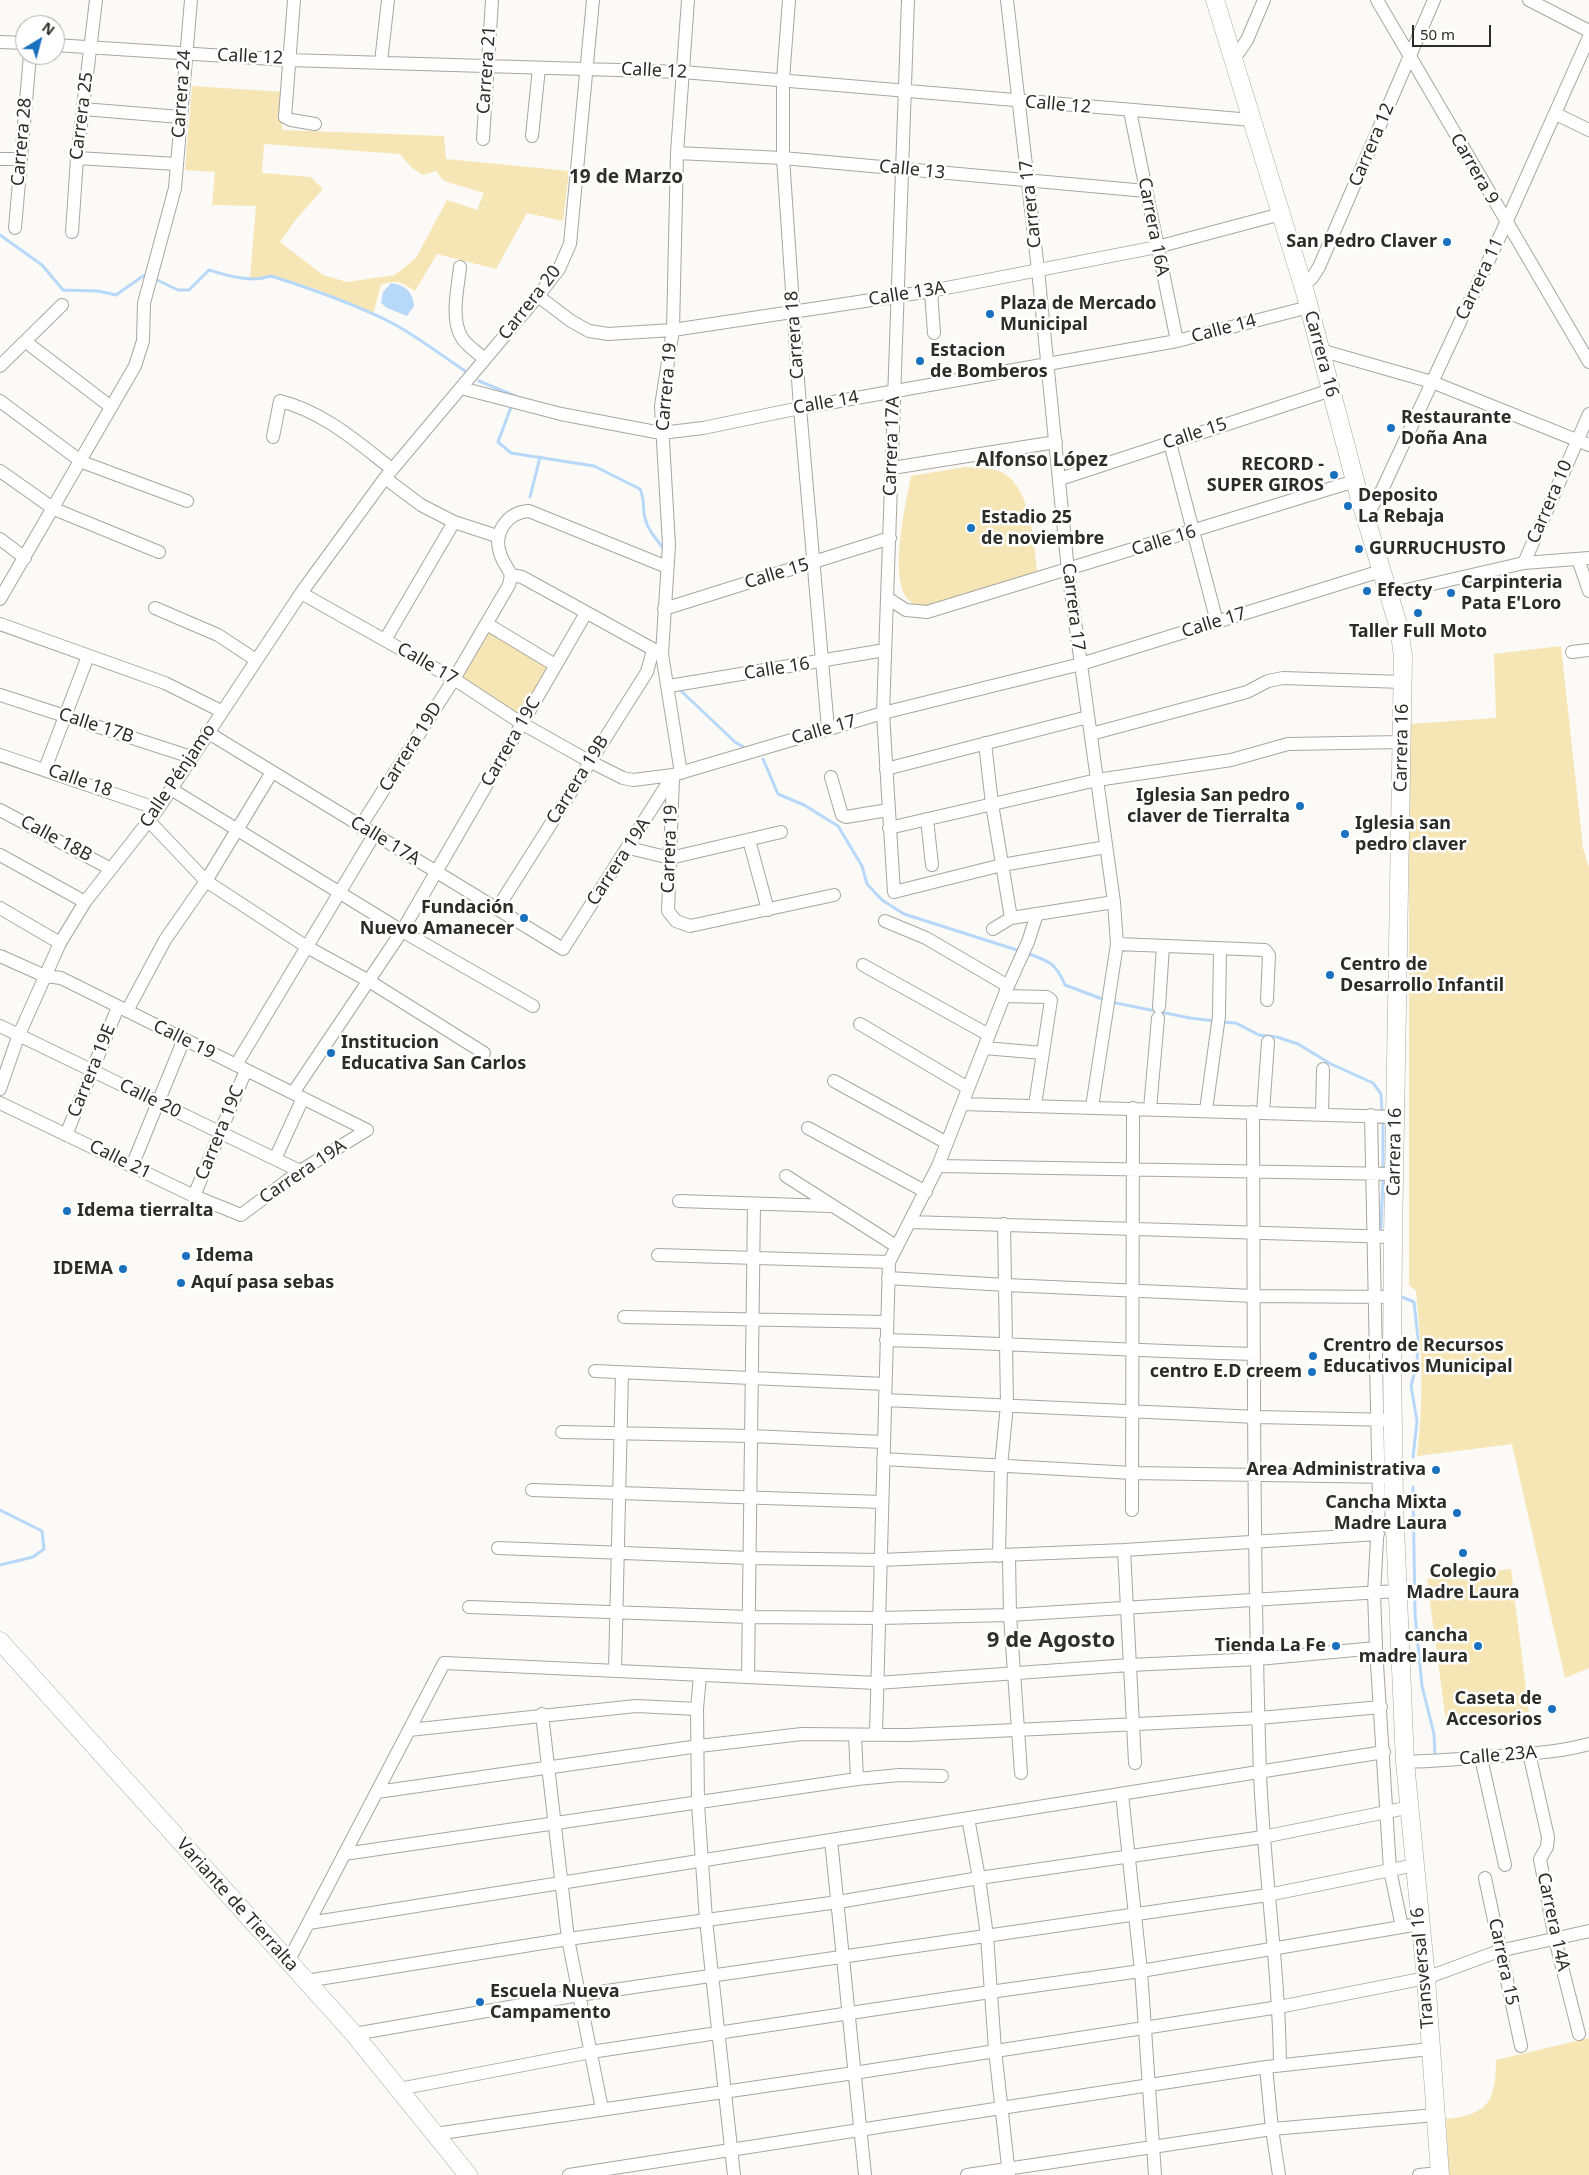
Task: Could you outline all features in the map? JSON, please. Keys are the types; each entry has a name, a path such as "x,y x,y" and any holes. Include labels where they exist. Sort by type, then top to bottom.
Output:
{"main road":[{"name":"Carrera 16","path":"1215,0 1303,285 1365,518 1399,628 1403,656 1392,1297 1384,1368 1387,1503 1397,1591 1406,1762"},
{"name":"Variante de Tierralta","path":"0,1642 354,2034 468,2175"},
{"name":"Transversal 16","path":"1406,1762 1426,1978 1440,2174"}],"street":[{"name":"Carrera 25","path":"72,232 76,158 96,0"},
{"name":"Carrera 24","path":"0,600 82,462 111,407 136,366 143,341 144,303 175,188 190,0"},
{"path":"294,0 285,117 291,120 315,124"},
{"path":"381,62 388,0"},
{"name":"Carrera 21","path":"483,139 492,0"},
{"name":"Carrera 20","path":"389,473 538,296 566,257 570,244 592,0"},
{"name":"Carrera 19","path":"688,0 677,152 673,330 662,406 669,545 664,609 658,652 669,686 678,774 670,858 668,911 676,921 690,926 768,910"},
{"name":"Carrera 18","path":"789,0 783,79 783,158 800,408 828,729"},
{"name":"Carrera 17A","path":"908,0 883,713 894,892 1002,865"},
{"name":"Carrera 17","path":"1007,0 1038,270 1068,571 1114,902 1117,944 1092,1107"},
{"path":"1234,59 1247,40 1264,0"},
{"name":"Carrera 9","path":"1377,0 1589,362"},
{"name":"Carrera 12","path":"1303,285 1312,278 1319,267 1434,0"},
{"path":"1529,0 1589,31"},
{"name":"Carrera 11","path":"1365,518 1382,490 1556,114 1589,37"},
{"path":"0,42 15,43"},
{"name":"Calle 12","path":"65,46 288,60 683,72 783,79 1130,112 1252,120"},
{"name":"Carrera 28","path":"15,228 19,159 29,65"},
{"path":"532,136 540,68"},
{"path":"83,109 180,117"},
{"name":"Carrera 16A","path":"1130,112 1177,342"},
{"path":"1556,114 1589,130"},
{"name":"Calle 13","path":"677,152 783,158 1028,182 1146,191"},
{"path":"76,158 177,164"},
{"path":"0,159 19,159"},
{"name":"Calle 13A","path":"538,296 571,321 589,331 608,334 673,330 931,291 1157,247 1281,214"},
{"path":"460,267 456,322 458,330 463,339 485,359"},
{"path":"931,291 934,333"},
{"path":"0,366 62,305"},
{"name":"Calle 14","path":"461,388 561,414 662,433 703,428 800,408 1177,342 1309,306"},
{"path":"26,342 111,407"},
{"path":"1320,350 1432,382 1583,442"},
{"name":"Calle 15","path":"1060,479 1331,390"},
{"path":"0,401 82,462 186,501"},
{"path":"273,437 280,401 301,406 325,418 389,473 421,505 454,522 497,536"},
{"name":"Carrera 10","path":"1524,563 1583,442 1589,414"},
{"path":"892,468 1056,442"},
{"path":"1170,443 1217,622"},
{"path":"0,471 54,510 159,552"},
{"name":"Calle Pénjamo","path":"0,1088 18,1037 60,943 85,902 158,809 207,732 301,593 389,473"},
{"name":"Calle 16","path":"887,598 906,610 927,612 1068,571 1355,481"},
{"path":"658,652 522,577 512,575 500,554 497,536 506,521 519,512 529,511 667,567"},
{"path":"385,640 454,522"},
{"name":"Calle 15","path":"664,609 890,538"},
{"path":"0,540 25,558"},
{"path":"1388,594 1524,563 1584,559 1589,591"},
{"name":"Calle 17","path":"301,593 454,680 521,723 589,761 623,778 633,780 678,774 883,713 1081,664 1381,571"},
{"name":"Carrera 19D","path":"360,827 454,680 509,585 512,575"},
{"path":"155,608 218,635 256,660"},
{"name":"Carrera 19C","path":"298,1096 402,931 586,612"},
{"path":"0,624 165,683 222,711"},
{"path":"487,624 555,666"},
{"name":"Calle 16","path":"669,686 885,650"},
{"path":"1572,652 1589,650"},
{"name":"Carrera 19B","path":"496,909 658,652"},
{"path":"45,769 88,656"},
{"path":"1090,734 1247,692 1268,681 1283,678 1403,682"},
{"name":"Calle 17B","path":"0,694 191,757"},
{"path":"886,769 1088,717"},
{"name":"Calle 17A","path":"207,732 563,949"},
{"path":"889,828 1097,780 1231,760 1300,742 1402,742"},
{"path":"985,743 992,804 1011,918"},
{"name":"Calle 18","path":"0,755 158,809"},
{"name":"Carrera 19E","path":"66,1135 92,1072 123,1009 165,940 206,882 272,772"},
{"name":"Carrera 19A","path":"563,949 678,774"},
{"path":"831,777 842,815 846,817 888,810"},
{"path":"171,788 402,931 533,1006"},
{"name":"Calle 18B","path":"0,810 111,869"},
{"path":"927,819 932,865"},
{"path":"149,820 206,882 307,947 369,982 484,1053"},
{"path":"629,848 670,858 781,832"},
{"name":"Carrera 19C","path":"194,1196 220,1133 241,1068 307,947 374,835"},
{"path":"749,840 768,910 834,895"},
{"path":"1002,865 1106,847"},
{"path":"0,855 85,902"},
{"path":"992,929 1011,918 1114,902"},
{"path":"0,908 60,943"},
{"path":"876,1734 889,1262 938,1166 1006,991 1028,942 1037,914"},
{"path":"885,921 926,938 1006,991 1047,997 1051,1000 1035,1105"},
{"path":"1117,944 1220,950 1264,950 1268,952 1267,1000"},
{"path":"1150,1109 1163,946"},
{"path":"1206,1110 1219,1016 1220,950"},
{"name":"Calle 19","path":"0,956 45,976 61,978 367,1130"},
{"path":"862,965 989,1035"},
{"path":"860,1024 968,1088"},
{"name":"Calle 20","path":"0,1026 18,1037 300,1171"},
{"path":"132,1166 184,1039"},
{"path":"1268,1042 1258,1112 1253,1172 1254,1417 1260,1772 1263,1837 1279,2007 1280,2065"},
{"path":"984,1048 1042,1052"},
{"path":"1322,1114 1323,1069"},
{"path":"834,1081 946,1143"},
{"path":"275,1159 298,1096"},
{"name":"Calle 21","path":"0,1103 194,1196 241,1215"},
{"path":"962,1104 1395,1117"},
{"path":"1132,1510 1133,1108"},
{"path":"1371,1115 1375,1236 1374,1297 1384,1368"},
{"path":"808,1128 926,1192"},
{"name":"Carrera 19A","path":"241,1215 300,1171 367,1130"},
{"path":"938,1166 1394,1174"},
{"path":"786,1176 830,1206 896,1246"},
{"path":"679,1201 830,1206"},
{"path":"748,1677 754,1204"},
{"path":"910,1222 1393,1237"},
{"path":"1004,1224 1007,1406 1001,1466 1004,1556 1010,1614 1016,1730 1021,1774"},
{"path":"658,1255 889,1262"},
{"path":"888,1278 1254,1296 1392,1297"},
{"path":"624,1317 887,1322"},
{"path":"886,1340 1005,1343 1133,1351 1254,1354"},
{"path":"595,1371 885,1384"},
{"path":"615,1671 622,1373"},
{"path":"885,1400 1254,1417 1386,1420"},
{"path":"562,1432 751,1436 884,1442"},
{"path":"883,1460 1132,1472 1387,1478"},
{"path":"532,1490 882,1502"},
{"path":"1387,1503 1378,1534 1374,1593 1390,1870 1402,1927"},
{"path":"498,1548 750,1558 880,1560 1124,1550 1378,1534"},
{"path":"1124,1550 1135,1763"},
{"path":"469,1607 749,1617 879,1618 1010,1614 1397,1591"},
{"path":"288,1962 310,1924 344,1854 444,1664 877,1682 1013,1674 1130,1664 1258,1659 1376,1648"},
{"path":"700,1675 697,1709 699,1746 698,1804 706,1920 734,2175"},
{"path":"409,1730 542,1714 636,1706 697,1709"},
{"path":"377,1792 699,1746 802,1734 855,1735 1016,1730 1259,1718 1381,1707"},
{"path":"542,1714 568,1939 602,2109"},
{"path":"855,1735 857,1779"},
{"name":"Calle 23A","path":"1406,1762 1481,1758 1588,1746"},
{"path":"310,1924 1384,1752"},
{"name":"Carrera 14A","path":"1529,1753 1548,1838 1547,1847 1540,1859 1555,1939 1579,2034"},
{"path":"1481,1758 1505,1865"},
{"path":"344,1854 698,1804 857,1779 900,1775 942,1776"},
{"path":"1122,1794 1146,2027 1148,2087 1155,2175"},
{"path":"306,1981 568,1939 838,1902 980,1878 1263,1837 1411,1807"},
{"path":"968,1818 980,1878 987,1936 994,2050 1008,2172"},
{"path":"831,1840 865,2175"},
{"path":"354,2034 579,1995 1268,1895 1415,1865"},
{"name":"Carrera 15","path":"1485,1878 1499,1951 1521,2046"},
{"path":"399,2089 591,2052 1141,1971 1420,1924"},
{"path":"435,2134 854,2073 1279,2007 1426,1978 1499,1951 1589,1931"},
{"path":"569,2175 1148,2087 1266,2067 1430,2049"},
{"path":"1266,2067 1272,2130 1279,2175"},
{"path":"967,2175 1008,2172 1152,2147 1272,2130 1436,2115"},
{"path":"1419,2175 1440,2174"}],"shaded area":[{"path":"192,86 284,92 282,130 444,136 446,159 569,171 563,221 527,213 496,269 437,254 415,291 399,282 381,285 373,314 299,283 270,277 250,278 256,206 212,205 215,172 185,170","holes":["264,144 400,154 412,168 423,175 436,171 444,181 484,193 477,210 447,200 416,258 395,275 347,282 323,275 280,242 297,218 323,189 311,177 262,173"]},
{"path":"965,467 999,471 1013,481 1020,491 1030,520 1038,576 927,607 916,605 907,598 899,573 900,538 911,476"},
{"path":"488,629 551,666 522,716 459,678"},
{"path":"1561,646 1583,848 1589,868 1589,1668 1565,1678 1512,1444 1417,1456 1421,1415 1421,1353 1416,1291 1409,1285 1409,724 1496,718 1494,654"},
{"name":"cancha madre laura","path":"1511,1569 1529,1712 1446,1722 1427,1579"},
{"path":"1589,2038 1589,2175 1449,2175 1446,2119 1472,2114 1487,2103 1494,2086 1496,2060"}],"water":[{"path":"391,283 404,287 412,297 414,306 407,316 387,308 381,303 383,292"}],"waterway":[{"path":"0,235 42,265 63,290 98,291 116,295 143,276 149,277"},
{"path":"155,279 178,290 189,290 209,270 247,279 271,276 332,297 392,323 465,371"},
{"path":"479,381 515,396"},
{"path":"511,407 498,442 511,453 594,466 640,489 647,523 651,532 664,549"},
{"path":"530,497 540,457"},
{"path":"679,689 735,742 745,748"},
{"path":"763,759 778,794 804,805 838,826 862,866 867,884 882,900 904,914 1020,951"},
{"path":"1026,953 1041,958 1055,967 1065,985 1105,1000"},
{"path":"1111,1002 1190,1018 1215,1021"},
{"path":"1221,1022 1236,1023 1259,1035 1277,1037 1298,1044 1331,1064 1373,1083 1381,1094 1382,1111"},
{"path":"1383,1122 1383,1169"},
{"path":"1381,1228 1383,1179"},
{"path":"1402,1297 1414,1302 1418,1338 1417,1363 1411,1386 1417,1421 1413,1457"},
{"path":"1413,1487 1415,1614 1422,1686 1434,1734 1435,1757"},
{"path":"0,1510 42,1531 44,1549 33,1557 0,1565"}],"place":[{"name":"San Pedro Claver","path":"1447,242"},
{"name":"Plaza de Mercado Municipal","path":"990,314"},
{"name":"Estacion de Bomberos","path":"920,361"},
{"name":"Restaurante Doña Ana","path":"1391,428"},
{"name":"RECORD - SUPER GIROS","path":"1334,475"},
{"name":"Deposito La Rebaja","path":"1348,506"},
{"name":"Estadio 25 de noviembre","path":"971,528"},
{"name":"GURRUCHUSTO","path":"1359,549"},
{"name":"Efecty","path":"1367,591"},
{"name":"Carpinteria Pata E'Loro","path":"1451,593"},
{"name":"Taller Full Moto","path":"1418,613"},
{"name":"Iglesia San pedro claver de Tierralta","path":"1300,806"},
{"name":"Iglesia san pedro claver","path":"1345,834"},
{"name":"Fundación Nuevo Amanecer","path":"524,918"},
{"name":"Centro de Desarrollo Infantil","path":"1330,975"},
{"name":"Institucion Educativa San Carlos","path":"331,1053"},
{"name":"Idema tierralta","path":"67,1211"},
{"name":"Idema","path":"186,1256"},
{"name":"IDEMA","path":"123,1269"},
{"name":"Aquí pasa sebas","path":"181,1283"},
{"name":"Crentro de Recursos Educativos Municipal","path":"1313,1356"},
{"name":"centro E.D creem","path":"1312,1372"},
{"name":"Area Administrativa","path":"1436,1470"},
{"name":"Cancha Mixta Madre Laura","path":"1457,1513"},
{"name":"Colegio Madre Laura","path":"1463,1553"},
{"name":"Tienda La Fe","path":"1336,1646"},
{"name":"cancha madre laura","path":"1478,1646"},
{"name":"Caseta de Accesorios","path":"1552,1709"},
{"name":"Escuela Nueva Campamento","path":"480,2002"}],"district":[{"name":"19 de Marzo","path":"626,178"},
{"name":"Alfonso López","path":"1042,461"},
{"name":"9 de Agosto","path":"1051,1641"}]}
